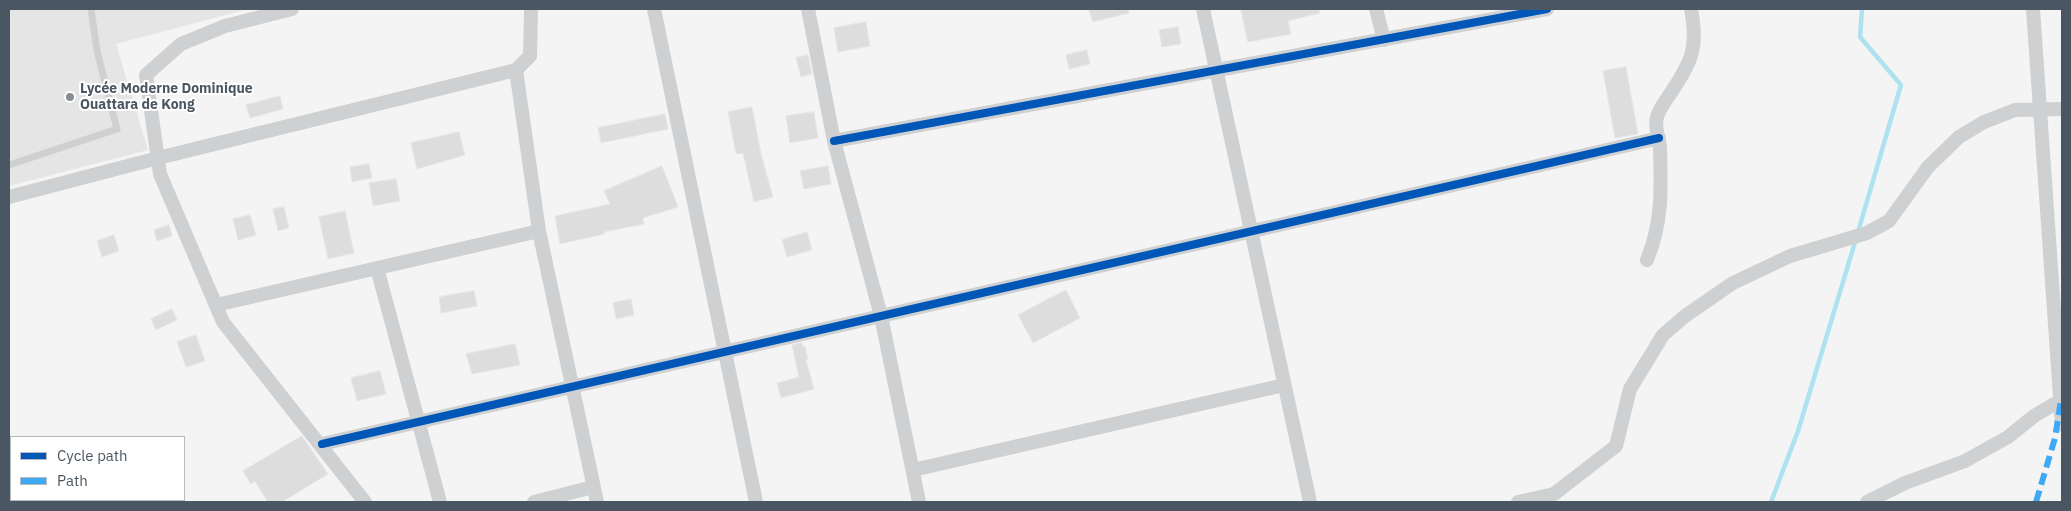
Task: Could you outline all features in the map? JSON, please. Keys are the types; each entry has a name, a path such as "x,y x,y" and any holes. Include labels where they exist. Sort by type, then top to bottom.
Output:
{"street":[{"path":"292,9 226,26 180,44 146,75 160,174 223,322 322,444 365,502"},
{"path":"9,197 158,158 516,70 530,56 531,9"},
{"path":"654,9 723,352 756,502"},
{"path":"808,9 834,141 881,316 919,502"},
{"path":"1203,9 1310,502"},
{"path":"1376,9 1384,40"},
{"path":"1647,260 1657,236 1660,213 1660,138 1656,124 1658,115 1689,66 1694,49 1695,33 1691,9"},
{"path":"2033,9 2039,109 2056,257 2062,425"},
{"path":"834,141 1539,10"},
{"path":"516,70 539,231 597,502"},
{"path":"1518,502 1554,494 1616,446 1630,389 1663,334 1685,316 1733,283 1790,256 1867,232 1890,221 1928,167 1959,137 1984,122 2015,110 2062,109"},
{"path":"322,444 1660,138"},
{"path":"216,305 539,231"},
{"path":"377,268 440,502"},
{"path":"913,470 1284,385"},
{"path":"1867,502 1905,483 1965,461 2008,437 2034,416 2061,400"},
{"path":"534,502 593,487"}],"lane":[{"path":"9,165 117,129 97,51 91,9"}],"shaded area":[{"name":"Lycée Moderne Dominique Ouattara de Kong","path":"9,9 248,9 116,44 148,150 9,186"}],"building":[{"path":"1089,9 1128,9 1129,13 1093,22"},
{"path":"1241,9 1319,9 1320,13 1288,21 1291,34 1248,42"},
{"path":"866,22 870,46 838,52 834,28"},
{"path":"1178,27 1181,44 1162,47 1159,30"},
{"path":"1087,50 1090,64 1069,69 1066,55"},
{"path":"808,55 812,74 801,77 796,58"},
{"path":"1626,67 1638,134 1615,138 1603,71"},
{"path":"280,96 283,109 250,118 246,105"},
{"path":"752,107 761,154 773,197 754,202 743,153 736,154 728,112"},
{"path":"814,112 818,138 790,143 786,116"},
{"path":"665,114 668,129 601,143 598,128"},
{"path":"459,132 465,155 417,169 411,143"},
{"path":"369,164 372,178 352,182 350,167"},
{"path":"662,166 678,207 643,218 644,224 560,244 555,216 610,204 604,191"},
{"path":"828,166 831,184 804,189 800,171"},
{"path":"396,179 400,201 373,206 369,183"},
{"path":"284,207 289,228 278,231 273,209"},
{"path":"345,211 354,253 328,259 319,217"},
{"path":"250,215 256,235 238,240 233,219"},
{"path":"169,225 172,236 157,241 154,230"},
{"path":"807,232 812,250 787,257 782,240"},
{"path":"114,235 119,251 102,257 97,241"},
{"path":"1066,290 1080,318 1033,343 1018,315"},
{"path":"474,291 477,306 441,313 439,297"},
{"path":"631,299 634,315 616,319 613,303"},
{"path":"172,309 177,320 156,330 151,319"},
{"path":"196,335 205,361 186,367 177,342"},
{"path":"802,343 803,347 805,346 808,359 806,360 814,389 781,398 777,383 799,377 792,345"},
{"path":"515,344 520,365 472,374 466,354"},
{"path":"380,371 386,394 357,401 351,378"},
{"path":"302,436 328,474 282,502 268,502 255,481 251,484 243,471"}],"waterway":[{"path":"1858,232 1901,85 1860,37 1862,9"},
{"path":"1771,502 1798,431 1856,239"}],"marked path":[{"path":"2036,502 2055,438 2061,400"}],"cycle path":[{"path":"834,141 1547,9"},
{"path":"322,444 1659,138"}],"place":[{"name":"Lycée Moderne Dominique Ouattara de Kong","path":"70,97"}]}
